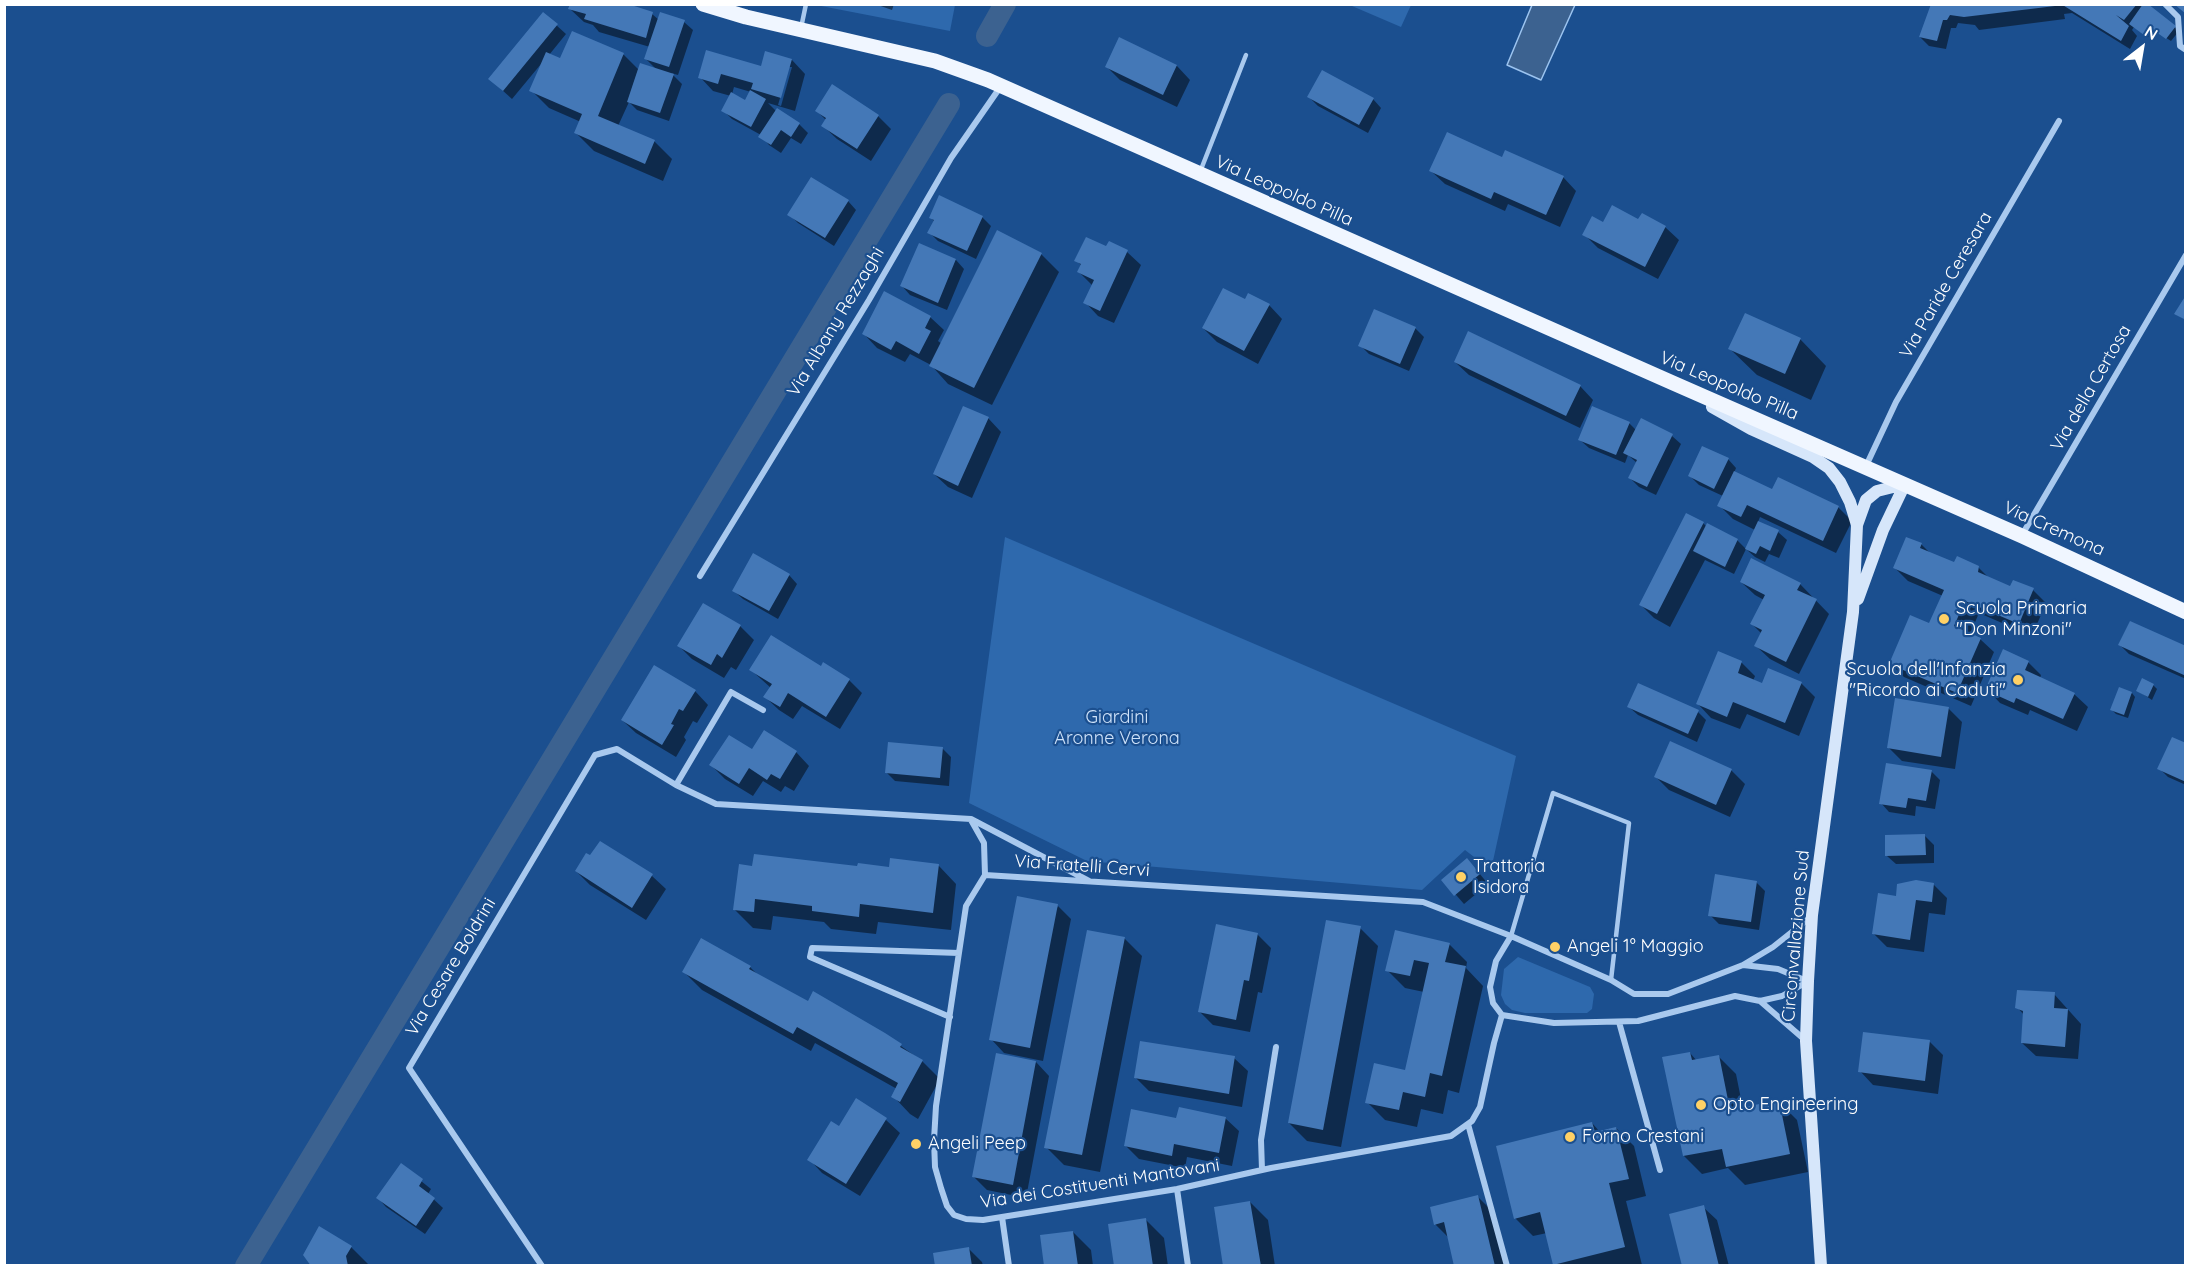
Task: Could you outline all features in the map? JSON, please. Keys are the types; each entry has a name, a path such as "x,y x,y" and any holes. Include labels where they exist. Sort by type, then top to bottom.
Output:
{"main road":[{"name":"Via Leopoldo Pilla","path":"703,4 801,30 935,61 994,83 1866,466"},
{"name":"Circonvallazione Sud","path":"1673,383 1751,429 1813,457 1829,468 1840,482 1850,502 1857,525"},
{"name":"Via Cremona","path":"1866,466 2186,612"},
{"name":"Circonvallazione Sud","path":"1821,1266 1806,1041 1812,915 1853,612 1857,525 1866,500 1877,491 1905,484"},
{"name":"Circonvallazione Sud","path":"1853,612 1884,530 1905,484"}],"street":[{"path":"2164,4 2178,17 2180,46 2186,50"},
{"name":"Via Albany Rezzaghi","path":"700,576 869,300 994,83"},
{"name":"Via Paride Ceresara","path":"1866,466 1896,402 2059,122"},
{"name":"Via della Certosa","path":"2022,536 2186,255"},
{"path":"676,785 731,692 763,710"},
{"name":"Via Cesare Boldrini","path":"542,1266 409,1068 596,756 617,749 676,785 716,804 971,819"},
{"path":"960,953 812,948 810,957 950,1017 960,953 966,906 984,875 984,843 971,819"},
{"path":"971,819 1092,882"},
{"name":"Via Fratelli Cervi","path":"984,875 1423,902 1511,936 1611,980 1634,994 1668,994 1743,965 1773,947 1812,915"},
{"path":"1511,936 1496,961 1490,987 1493,1003 1502,1015 1554,1023 1638,1021 1735,996 1760,1001 1782,996 1808,981"},
{"path":"1743,965 1778,969 1808,981"},
{"path":"1760,1001 1806,1041"},
{"path":"1502,1015 1480,1107 1468,1124 1507,1266"},
{"name":"Via dei Costituenti Mantovani","path":"950,1017 936,1106 935,1167 948,1206 954,1215 966,1219 983,1220 1178,1189 1262,1170 1451,1136 1468,1124"},
{"path":"1619,1022 1660,1170"},
{"path":"1262,1170 1261,1140 1276,1047"},
{"path":"1178,1189 1188,1266"},
{"path":"1002,1217 1009,1266"}],"lane":[{"path":"801,30 806,4"},
{"path":"1199,174 1246,55"},
{"path":"1511,936 1553,793 1629,823 1611,980"}],"green space":[{"path":"1352,4 1411,5 1401,27 1352,6"},
{"path":"816,5 955,5 950,31"},
{"name":"Giardini Aronne Verona","path":"1005,537 1516,756 1491,870 1465,850 1422,890 1087,861 969,803"},
{"path":"1518,957 1590,987 1594,994 1592,1009 1587,1013 1525,1013 1512,1010 1505,1004 1501,995 1504,969"}],"shaded area":[{"path":"1532,5 1575,5 1541,80 1507,65"}],"building":[{"path":"570,4 628,4 653,12 646,38 584,19 586,14 568,9"},
{"path":"1931,4 2055,4 2055,6 1964,17 1950,15 1947,20 1943,20 1937,41 1919,37"},
{"path":"2061,4 2137,4 2124,20 2116,15 2129,26 2121,41"},
{"path":"2143,4 2148,4 2176,26 2166,39 2149,27 2144,35 2129,24"},
{"path":"2174,4 2186,4 2186,14"},
{"path":"543,12 558,24 503,91 488,79"},
{"path":"660,12 685,20 669,67 644,59"},
{"path":"572,31 624,53 598,116 655,140 645,164 574,133 582,114 529,91 546,52 560,58"},
{"path":"1119,37 1177,65 1163,95 1105,67"},
{"path":"706,50 761,66 765,51 792,59 781,98 751,89 753,83 721,74 718,84 698,78"},
{"path":"640,63 674,74 660,113 627,102"},
{"path":"1322,70 1374,98 1359,125 1307,97"},
{"path":"832,84 879,115 857,149 821,126 826,118 815,111"},
{"path":"750,90 766,99 751,127 721,111 731,92 745,100"},
{"path":"777,108 800,123 791,137 781,130 771,145 758,137"},
{"path":"1447,132 1502,157 1505,150 1564,176 1546,215 1494,192 1491,199 1429,171"},
{"path":"811,177 849,200 825,238 787,215"},
{"path":"939,195 983,216 967,251 927,233 934,220 929,218"},
{"path":"1612,205 1638,219 1642,213 1666,226 1645,267 1582,235 1592,216 1603,222"},
{"path":"997,230 1042,253 974,388 929,366"},
{"path":"1086,237 1106,246 1109,241 1128,250 1100,311 1083,303 1094,280 1077,272 1081,264 1074,261"},
{"path":"919,243 956,259 938,303 900,286"},
{"path":"1223,288 1245,299 1248,293 1270,304 1244,351 1202,328"},
{"path":"884,291 931,316 925,328 931,331 919,354 896,341 891,350 862,334"},
{"path":"2186,295 2186,320 2174,314"},
{"path":"1374,309 1416,327 1400,364 1358,346"},
{"path":"1745,313 1801,338 1785,374 1728,349"},
{"path":"1468,331 1581,385 1566,416 1454,362"},
{"path":"963,406 989,417 958,486 933,474"},
{"path":"1592,406 1630,422 1616,455 1578,440"},
{"path":"1641,418 1673,434 1647,487 1628,478 1637,460 1623,453"},
{"path":"1702,446 1729,458 1714,489 1688,476"},
{"path":"1734,471 1772,489 1778,477 1839,506 1823,541 1747,505 1741,517 1717,506"},
{"path":"1686,513 1704,522 1657,614 1639,605"},
{"path":"1758,521 1779,530 1770,551 1760,546 1756,554 1745,549"},
{"path":"1707,523 1738,539 1725,567 1693,551"},
{"name":"Scuola Primaria \"Don Minzoni\"","path":"1906,537 1922,543 1920,548 1954,562 1957,556 1979,566 1978,572 2010,586 2013,580 2034,588 2019,624 1965,601 1954,626 1981,638 1957,693 1889,664 1910,615 1929,623 1944,590 1893,568"},
{"path":"753,553 790,574 769,611 732,591"},
{"path":"1751,558 1801,583 1797,590 1817,599 1786,662 1754,646 1762,630 1750,624 1765,595 1740,582"},
{"path":"703,603 741,625 722,658 717,654 711,665 677,646"},
{"path":"2130,621 2186,646 2186,676 2118,645"},
{"path":"771,635 821,666 823,662 850,679 826,717 788,693 780,707 763,697 772,684 749,670"},
{"name":"Scuola dell'Infanzia \"Ricordo ai Caduti\"","path":"2003,649 2029,661 2025,670 2075,693 2063,719 2016,698 2014,703 1985,690"},
{"path":"1718,651 1742,661 1738,673 1762,683 1768,668 1802,682 1785,723 1733,702 1727,717 1696,704"},
{"path":"654,665 696,690 683,711 679,709 671,724 674,725 662,745 621,720"},
{"path":"2142,678 2154,684 2148,697 2136,691"},
{"path":"1638,683 1699,710 1688,734 1627,707"},
{"path":"2119,687 2132,692 2124,715 2110,710"},
{"path":"1895,698 1949,707 1941,757 1887,748"},
{"path":"764,730 797,751 780,779 771,774 767,780 749,768 739,784 709,765 729,735 752,749"},
{"path":"2172,737 2186,743 2186,782 2157,769"},
{"path":"1670,741 1732,769 1716,805 1654,777"},
{"path":"888,742 943,747 940,778 885,773"},
{"path":"1886,763 1932,770 1926,801 1908,798 1906,808 1879,804"},
{"path":"1925,834 1926,855 1885,856 1885,835"},
{"path":"600,841 653,874 632,908 575,871 586,853 590,855"},
{"path":"754,854 857,866 858,863 889,867 890,858 939,864 933,913 860,904 859,917 812,911 812,906 755,899 754,912 733,910 739,864 752,866"},
{"name":"Trattoria Isidora","path":"1467,858 1480,874 1454,896 1441,880"},
{"path":"1715,874 1757,881 1751,922 1708,916"},
{"path":"1916,880 1934,883 1932,902 1916,900 1910,940 1872,934 1878,893 1896,896 1897,884"},
{"path":"1017,896 1058,904 1030,1048 989,1040"},
{"path":"1326,920 1361,926 1323,1130 1288,1123"},
{"path":"1216,924 1258,933 1249,981 1244,980 1236,1020 1198,1012"},
{"path":"1087,930 1125,937 1082,1155 1044,1148"},
{"path":"1395,930 1450,943 1445,962 1466,966 1442,1076 1430,1073 1425,1097 1403,1092 1399,1110 1365,1103 1374,1063 1405,1070 1429,963 1414,960 1410,976 1385,971"},
{"path":"701,938 751,966 749,969 808,1001 813,991 885,1033 902,1044 900,1047 923,1060 900,1102 891,1097 898,1083 797,1027 793,1034 682,972"},
{"path":"2017,990 2055,992 2054,1008 2068,1009 2065,1047 2021,1043 2023,1011 2015,1008"},
{"path":"1863,1032 1930,1040 1925,1081 1858,1072"},
{"path":"1140,1041 1235,1056 1229,1094 1134,1078"},
{"name":"Opto Engineering","path":"1690,1052 1692,1060 1719,1055 1730,1110 1779,1100 1790,1154 1726,1167 1722,1149 1683,1156 1662,1057"},
{"path":"996,1053 1036,1061 1013,1185 972,1177"},
{"path":"856,1098 887,1118 846,1184 807,1160 831,1121 839,1126"},
{"path":"1179,1107 1226,1117 1219,1153 1174,1144 1172,1156 1124,1146 1131,1109 1176,1118"},
{"path":"1592,1122 1595,1132 1616,1127 1629,1179 1609,1183 1625,1247 1553,1265 1540,1212 1514,1219 1496,1146"},
{"path":"401,1163 423,1179 419,1186 435,1198 416,1226 376,1198"},
{"path":"1478,1195 1495,1266 1454,1266 1444,1222 1434,1225 1430,1207"},
{"path":"1250,1201 1261,1266 1223,1266 1214,1207"},
{"path":"1704,1205 1719,1266 1682,1266 1669,1214"},
{"path":"1146,1218 1153,1266 1114,1266 1108,1224"},
{"path":"319,1226 352,1246 346,1256 348,1266 311,1266 303,1255"},
{"path":"1073,1231 1078,1266 1044,1266 1040,1235"},
{"path":"969,1247 972,1266 935,1266 933,1253"}],"waterway":[{"path":"987,36 1005,4"},
{"path":"246,1266 949,104"}],"place":[{"name":"Scuola Primaria \"Don Minzoni\"","path":"1944,619"},
{"name":"Scuola dell'Infanzia \"Ricordo ai Caduti\"","path":"2018,680"},
{"name":"Trattoria Isidora","path":"1461,877"},
{"name":"Angeli 1° Maggio","path":"1555,947"},
{"name":"Opto Engineering","path":"1701,1105"},
{"name":"Forno Crestani","path":"1570,1137"},
{"name":"Angeli Peep","path":"916,1144"}]}
